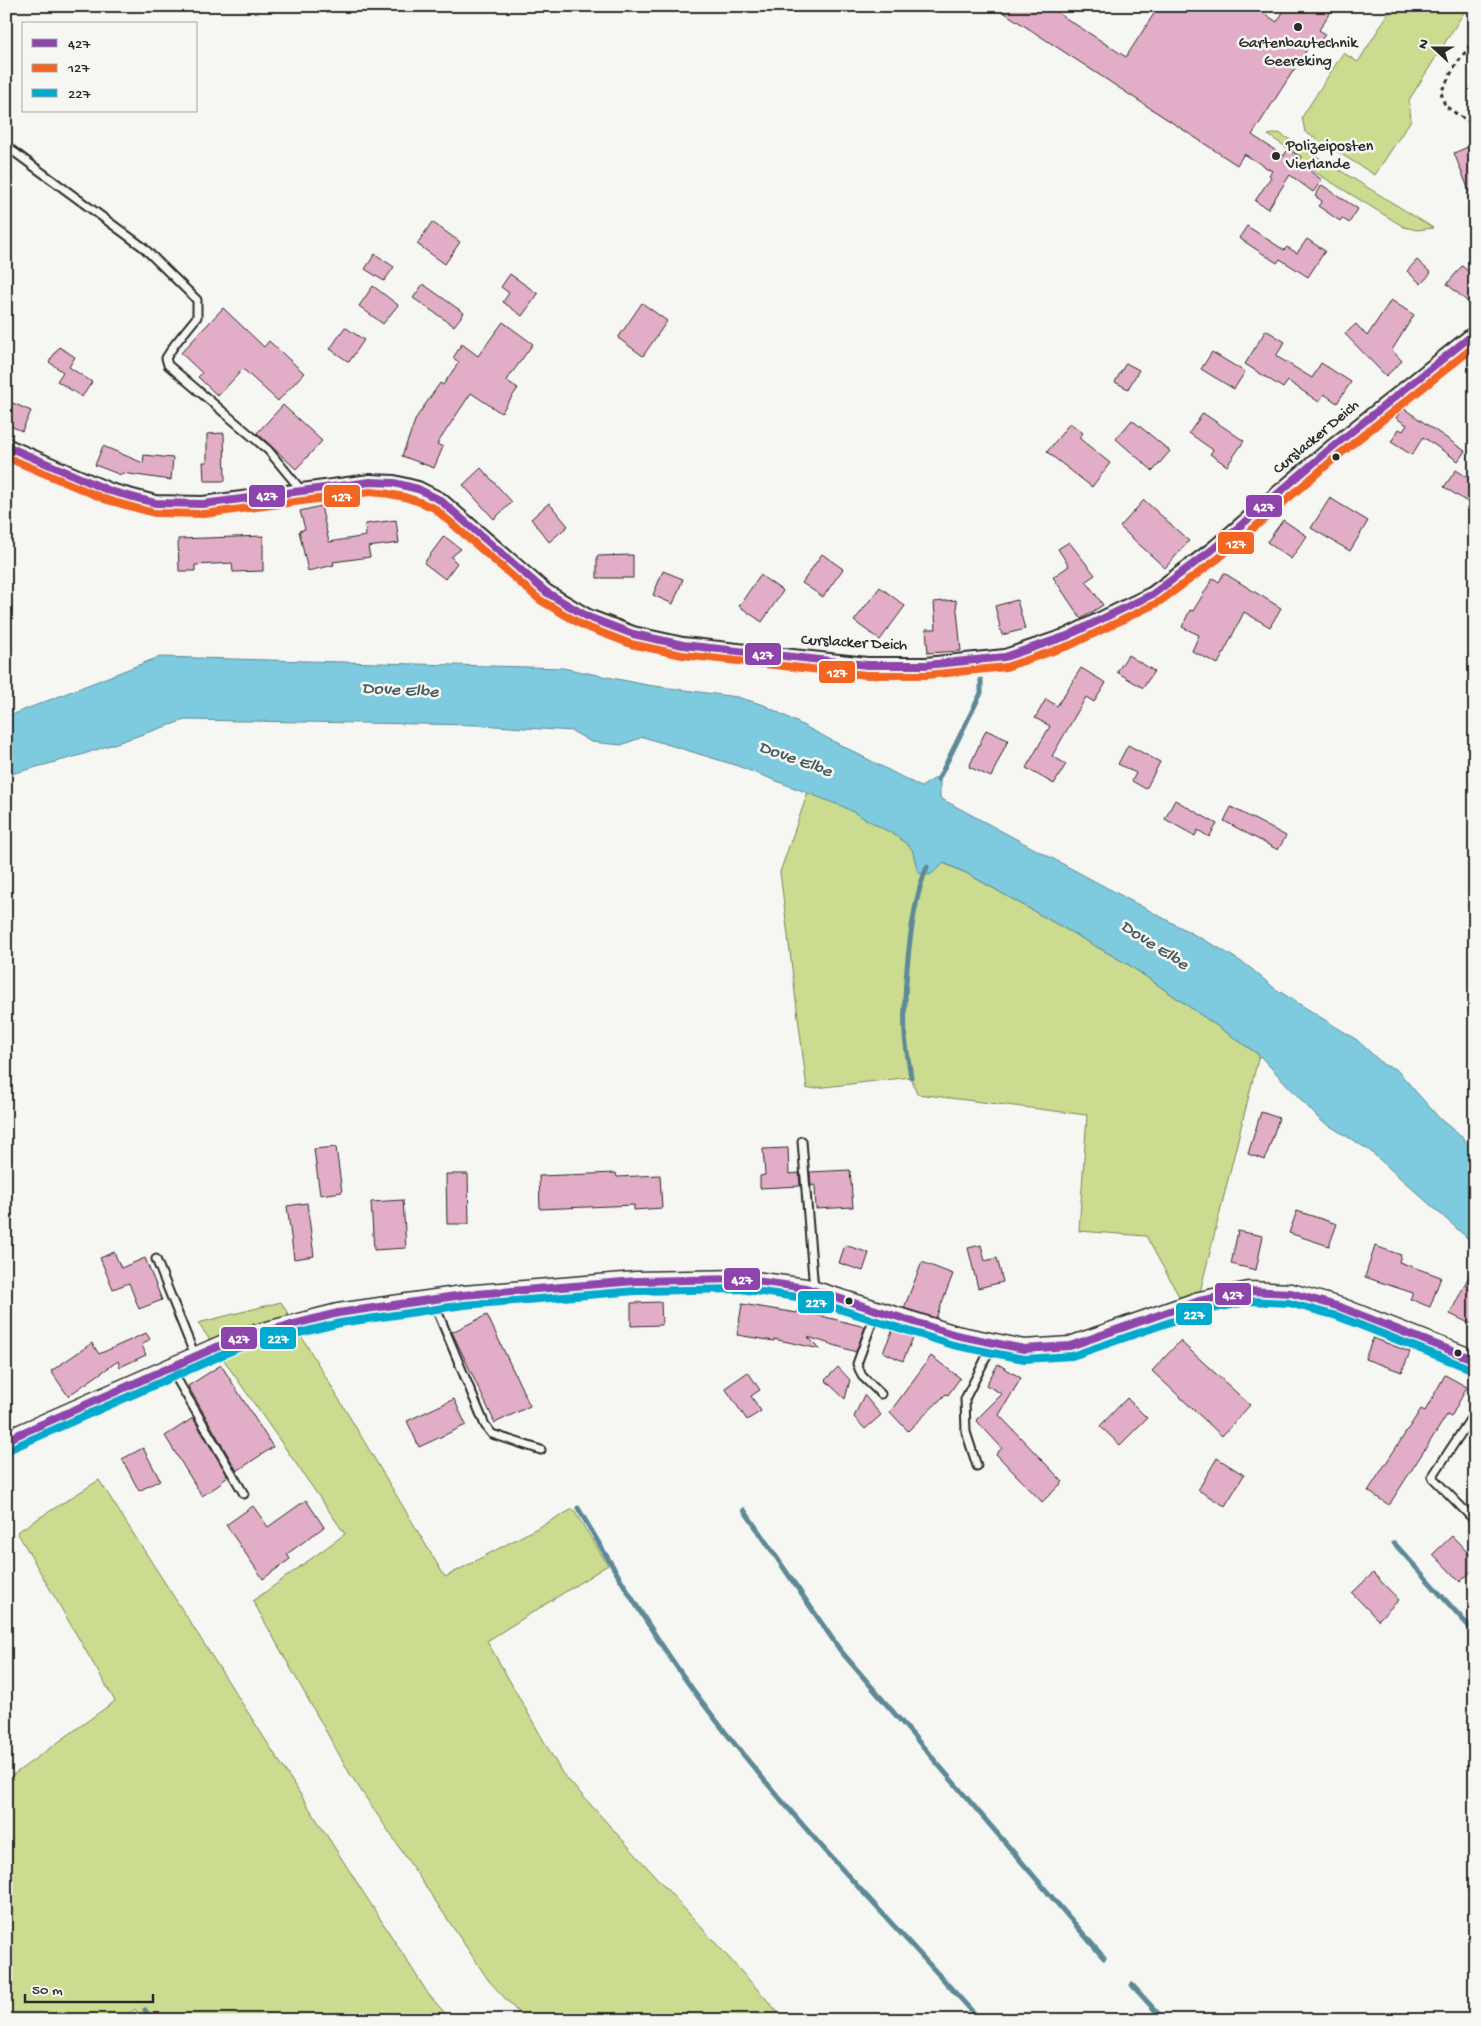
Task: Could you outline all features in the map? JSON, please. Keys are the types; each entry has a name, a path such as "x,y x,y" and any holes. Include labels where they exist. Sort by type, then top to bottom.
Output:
{"street":[{"name":"Curslacker Deich","path":"6,446 110,491 155,503 203,504 370,482 394,483 418,489 440,500 457,512 546,592 588,617 633,634 683,645 867,665 926,665 1005,657 1067,636 1153,594 1212,550 1330,449 1475,333"},
{"path":"6,1440 235,1339 338,1313 463,1295 656,1281 741,1279 814,1290 956,1335 1024,1349 1070,1346 1200,1301 1249,1291 1291,1293 1340,1307 1475,1360"}],"lane":[{"path":"6,146 143,247 197,300 196,318 174,344 166,358 168,365 268,450 302,491"},
{"path":"802,1142 814,1290"},
{"path":"156,1259 195,1356"},
{"path":"432,1299 485,1425 492,1434 541,1450"},
{"path":"877,1309 857,1364 862,1376 881,1394"},
{"path":"977,1466 966,1432 964,1399 993,1344"},
{"path":"170,1367 244,1494"},
{"path":"1475,1412 1432,1477 1475,1521"}],"path":[{"path":"1475,39 1454,66 1441,92 1445,106 1475,126"}],"green space":[{"path":"1393,6 1468,6 1409,100 1411,120 1375,175 1305,132 1302,117 1343,53 1358,62"},
{"path":"1279,133 1433,228 1417,230 1404,227 1300,163 1301,157 1268,135"},
{"path":"808,792 863,816 903,840 917,855 930,875 943,863 968,874 1129,965 1259,1055 1200,1292 1180,1298 1146,1236 1079,1231 1087,1115 917,1094 911,1077 807,1089 780,872"},
{"path":"281,1302 445,1577 573,1509 608,1565 487,1641 562,1773 785,2020 525,2020 489,1981 350,1774 253,1601 345,1534 198,1323"},
{"path":"99,1480 429,1995 451,2020 142,2020 135,2009 122,2020 6,2020 6,1780 115,1701 17,1532"}],"water":[{"name":"Dove Elbe","path":"159,657 563,668 647,685 737,697 764,705 921,787 940,775 940,798 1219,948 1248,966 1274,988 1357,1040 1384,1065 1396,1069 1440,1119 1463,1138 1475,1152 1475,1245 1369,1150 1320,1120 1259,1055 1129,965 968,874 944,863 930,875 918,873 912,849 898,837 844,807 735,765 643,737 621,745 591,742 572,731 479,725 185,720 81,755 11,774 6,778 6,717"}],"building":[{"path":"994,6 1047,6 1126,57 1159,6 1253,6 1277,22 1287,6 1334,6 1319,30 1325,34 1317,47 1311,43 1252,135 1284,156 1288,149 1301,157 1298,162 1322,180 1313,192 1290,175 1268,209 1255,201 1271,177 1269,175 1272,171 1244,154 1237,165"},
{"path":"1472,145 1475,153 1474,203 1454,153"},
{"path":"1322,185 1358,209 1349,223 1342,218 1340,221 1318,206 1322,201 1315,196"},
{"path":"432,222 460,242 445,264 417,244"},
{"path":"1247,226 1284,250 1287,247 1297,253 1307,239 1325,251 1308,277 1280,259 1277,263 1239,238"},
{"path":"375,254 394,267 384,281 365,269"},
{"path":"1417,260 1431,273 1421,284 1407,271"},
{"path":"1462,266 1475,277 1475,294 1468,302 1447,284"},
{"path":"510,274 538,294 522,316 503,302 509,293 501,287"},
{"path":"423,284 464,313 454,326 413,298"},
{"path":"373,286 398,305 383,324 359,306"},
{"path":"1391,300 1414,315 1392,350 1402,361 1386,376 1345,334 1356,324 1367,336"},
{"path":"642,303 667,321 643,356 618,338"},
{"path":"223,308 264,347 269,341 304,373 278,401 243,369 218,396 198,377 202,373 181,353"},
{"path":"503,322 533,344 507,381 518,388 501,413 471,393 437,444 443,447 434,468 402,456 416,418 440,383 443,385 459,362 453,358 462,344 478,356"},
{"path":"345,327 364,340 349,362 330,349"},
{"path":"1266,330 1285,342 1276,356 1312,378 1321,363 1351,382 1337,403 1324,394 1319,402 1288,381 1283,388 1245,364"},
{"path":"59,347 75,357 69,367 92,382 82,397 57,381 63,372 49,362"},
{"path":"1212,352 1245,372 1234,389 1201,369"},
{"path":"1126,363 1139,370 1128,389 1115,382"},
{"path":"6,400 31,411 22,431 6,424"},
{"path":"283,405 322,441 296,469 257,433"},
{"path":"1403,408 1465,451 1458,461 1423,437 1412,455 1391,442 1399,429 1403,431 1407,425 1396,418"},
{"path":"1203,413 1244,441 1227,466 1210,454 1213,450 1189,433"},
{"path":"1132,420 1170,451 1153,471 1116,439"},
{"path":"1070,423 1083,433 1079,438 1110,463 1092,487 1047,452"},
{"path":"224,433 225,481 204,481 203,462 207,462 207,434"},
{"path":"103,446 143,463 144,455 173,458 171,480 122,473 121,475 95,465"},
{"path":"481,468 512,502 494,519 463,485"},
{"path":"1456,470 1475,482 1475,507 1444,487"},
{"path":"1330,498 1368,521 1350,551 1311,528"},
{"path":"1144,500 1189,541 1165,568 1120,527"},
{"path":"549,503 568,526 549,542 531,519"},
{"path":"321,506 329,542 366,536 365,524 396,520 399,543 368,547 370,557 333,562 334,565 308,571 299,531 305,529 300,511"},
{"path":"1283,520 1307,536 1291,559 1267,542"},
{"path":"263,536 263,571 233,572 232,563 195,565 195,571 179,571 178,539"},
{"path":"444,536 461,549 451,557 457,563 445,579 424,563"},
{"path":"1069,542 1095,575 1086,581 1103,605 1081,619 1053,577 1069,566 1058,549"},
{"path":"822,554 843,569 823,597 802,583"},
{"path":"633,555 633,578 597,578 597,556"},
{"path":"663,571 683,579 673,604 653,595"},
{"path":"1224,573 1281,608 1270,627 1244,612 1218,664 1192,651 1199,635 1182,627 1190,610 1193,611 1213,578 1219,582"},
{"path":"760,575 783,591 762,622 739,606"},
{"path":"880,587 905,606 880,640 854,621"},
{"path":"956,600 961,651 928,653 926,629 936,629 934,602"},
{"path":"1017,600 1025,629 1002,635 995,606"},
{"path":"1128,655 1154,671 1143,688 1117,672"},
{"path":"1081,668 1106,683 1094,702 1086,697 1052,756 1066,764 1054,784 1026,768 1050,726 1035,718 1046,699 1057,706"},
{"path":"986,730 1008,740 991,777 969,767"},
{"path":"1128,745 1160,762 1146,789 1132,781 1136,773 1118,764"},
{"path":"1175,800 1217,824 1209,837 1198,830 1195,836 1165,819"},
{"path":"1231,807 1286,836 1278,850 1224,821"},
{"path":"1261,1112 1279,1118 1265,1160 1248,1154"},
{"path":"336,1147 342,1192 320,1195 314,1149"},
{"path":"788,1148 789,1174 799,1173 800,1186 760,1188 760,1176 765,1175 763,1149"},
{"path":"850,1170 853,1207 816,1209 815,1185 811,1186 810,1172"},
{"path":"616,1173 617,1177 660,1175 662,1208 634,1210 634,1205 540,1209 539,1176"},
{"path":"446,1174 468,1174 469,1224 447,1224"},
{"path":"403,1200 406,1248 374,1250 371,1202"},
{"path":"307,1203 314,1256 294,1259 287,1206"},
{"path":"1297,1211 1337,1224 1329,1246 1289,1233"},
{"path":"1238,1231 1263,1236 1256,1270 1231,1264"},
{"path":"845,1245 869,1253 863,1271 839,1263"},
{"path":"981,1245 985,1261 997,1258 1003,1282 978,1288 968,1248"},
{"path":"1375,1246 1401,1255 1399,1262 1441,1277 1430,1307 1410,1299 1413,1293 1365,1277"},
{"path":"114,1252 121,1268 145,1258 162,1300 139,1309 129,1283 113,1289 100,1258"},
{"path":"922,1262 953,1274 936,1318 904,1308"},
{"path":"1475,1264 1475,1317 1471,1324 1450,1314"},
{"path":"661,1302 662,1325 631,1326 631,1303"},
{"path":"742,1304 797,1313 798,1310 865,1327 856,1352 808,1337 820,1349 774,1339 774,1341 737,1335"},
{"path":"487,1315 530,1406 495,1423 452,1332"},
{"path":"894,1327 915,1333 903,1361 883,1352"},
{"path":"146,1333 150,1339 142,1345 146,1355 120,1367 118,1361 68,1396 51,1371 92,1343 99,1354"},
{"path":"1373,1338 1410,1352 1402,1372 1365,1359"},
{"path":"1180,1341 1250,1405 1222,1436 1152,1371"},
{"path":"931,1356 960,1378 948,1395 946,1394 908,1431 890,1412"},
{"path":"998,1364 1021,1378 999,1415 1063,1482 1042,1502 996,1454 1002,1448 976,1420 1002,1394 986,1385"},
{"path":"221,1365 273,1447 237,1471 188,1386"},
{"path":"838,1367 850,1380 845,1399 825,1380"},
{"path":"748,1372 760,1390 751,1396 761,1411 747,1420 725,1388"},
{"path":"1445,1375 1467,1387 1451,1417 1447,1415 1389,1505 1368,1491 1421,1409 1425,1411"},
{"path":"864,1395 881,1415 865,1429 854,1417"},
{"path":"1127,1398 1147,1418 1120,1445 1100,1426"},
{"path":"454,1399 466,1425 419,1447 407,1421"},
{"path":"193,1418 228,1476 221,1481 222,1483 202,1496 165,1436"},
{"path":"143,1448 160,1480 139,1491 122,1459"},
{"path":"1217,1458 1244,1475 1225,1506 1198,1490"},
{"path":"306,1500 324,1527 287,1554 290,1559 263,1579 226,1525 253,1506 268,1527"},
{"path":"1452,1536 1475,1560 1475,1568 1460,1582 1433,1554"},
{"path":"1373,1573 1399,1600 1378,1620 1352,1593"}],"waterway":[{"path":"938,780 981,693 981,680"},
{"path":"911,1077 905,1035 905,996 912,926 921,884 927,867"},
{"path":"578,1508 658,1640 693,1690 743,1755 809,1832 980,2020"},
{"path":"744,1510 840,1650 1104,1958"},
{"path":"1394,1543 1475,1633"},
{"path":"1132,1985 1164,2020"},
{"path":"145,2010 151,2020"}],"transit line":[{"name":"427","path":"6,446 110,491 155,503 203,504 370,482 394,483 418,489 440,500 546,592 588,617 633,634 683,645 867,665 926,665 1005,657 1067,636 1153,594 1212,550 1330,449 1475,333"},
{"name":"127","path":"6,457 107,500 154,513 204,514 370,492 403,497 419,501 434,508 540,600 584,626 631,644 682,655 866,675 927,675 1006,667 1071,645 1159,602 1219,558 1336,457 1475,346"},
{"name":"427","path":"6,1440 235,1339 338,1313 463,1295 636,1281 741,1279 806,1288 956,1335 1024,1349 1070,1346 1199,1301 1249,1291 1291,1293 1340,1307 1475,1360"},
{"name":"227","path":"10,1449 238,1348 340,1323 464,1305 636,1291 740,1289 804,1298 953,1345 1024,1359 1072,1356 1202,1311 1250,1301 1289,1303 1337,1316 1471,1369"}],"place":[{"name":"Gartenbautechnik Geereking","path":"1298,27"},
{"name":"Polizeiposten Vierlande","path":"1276,156"}]}
